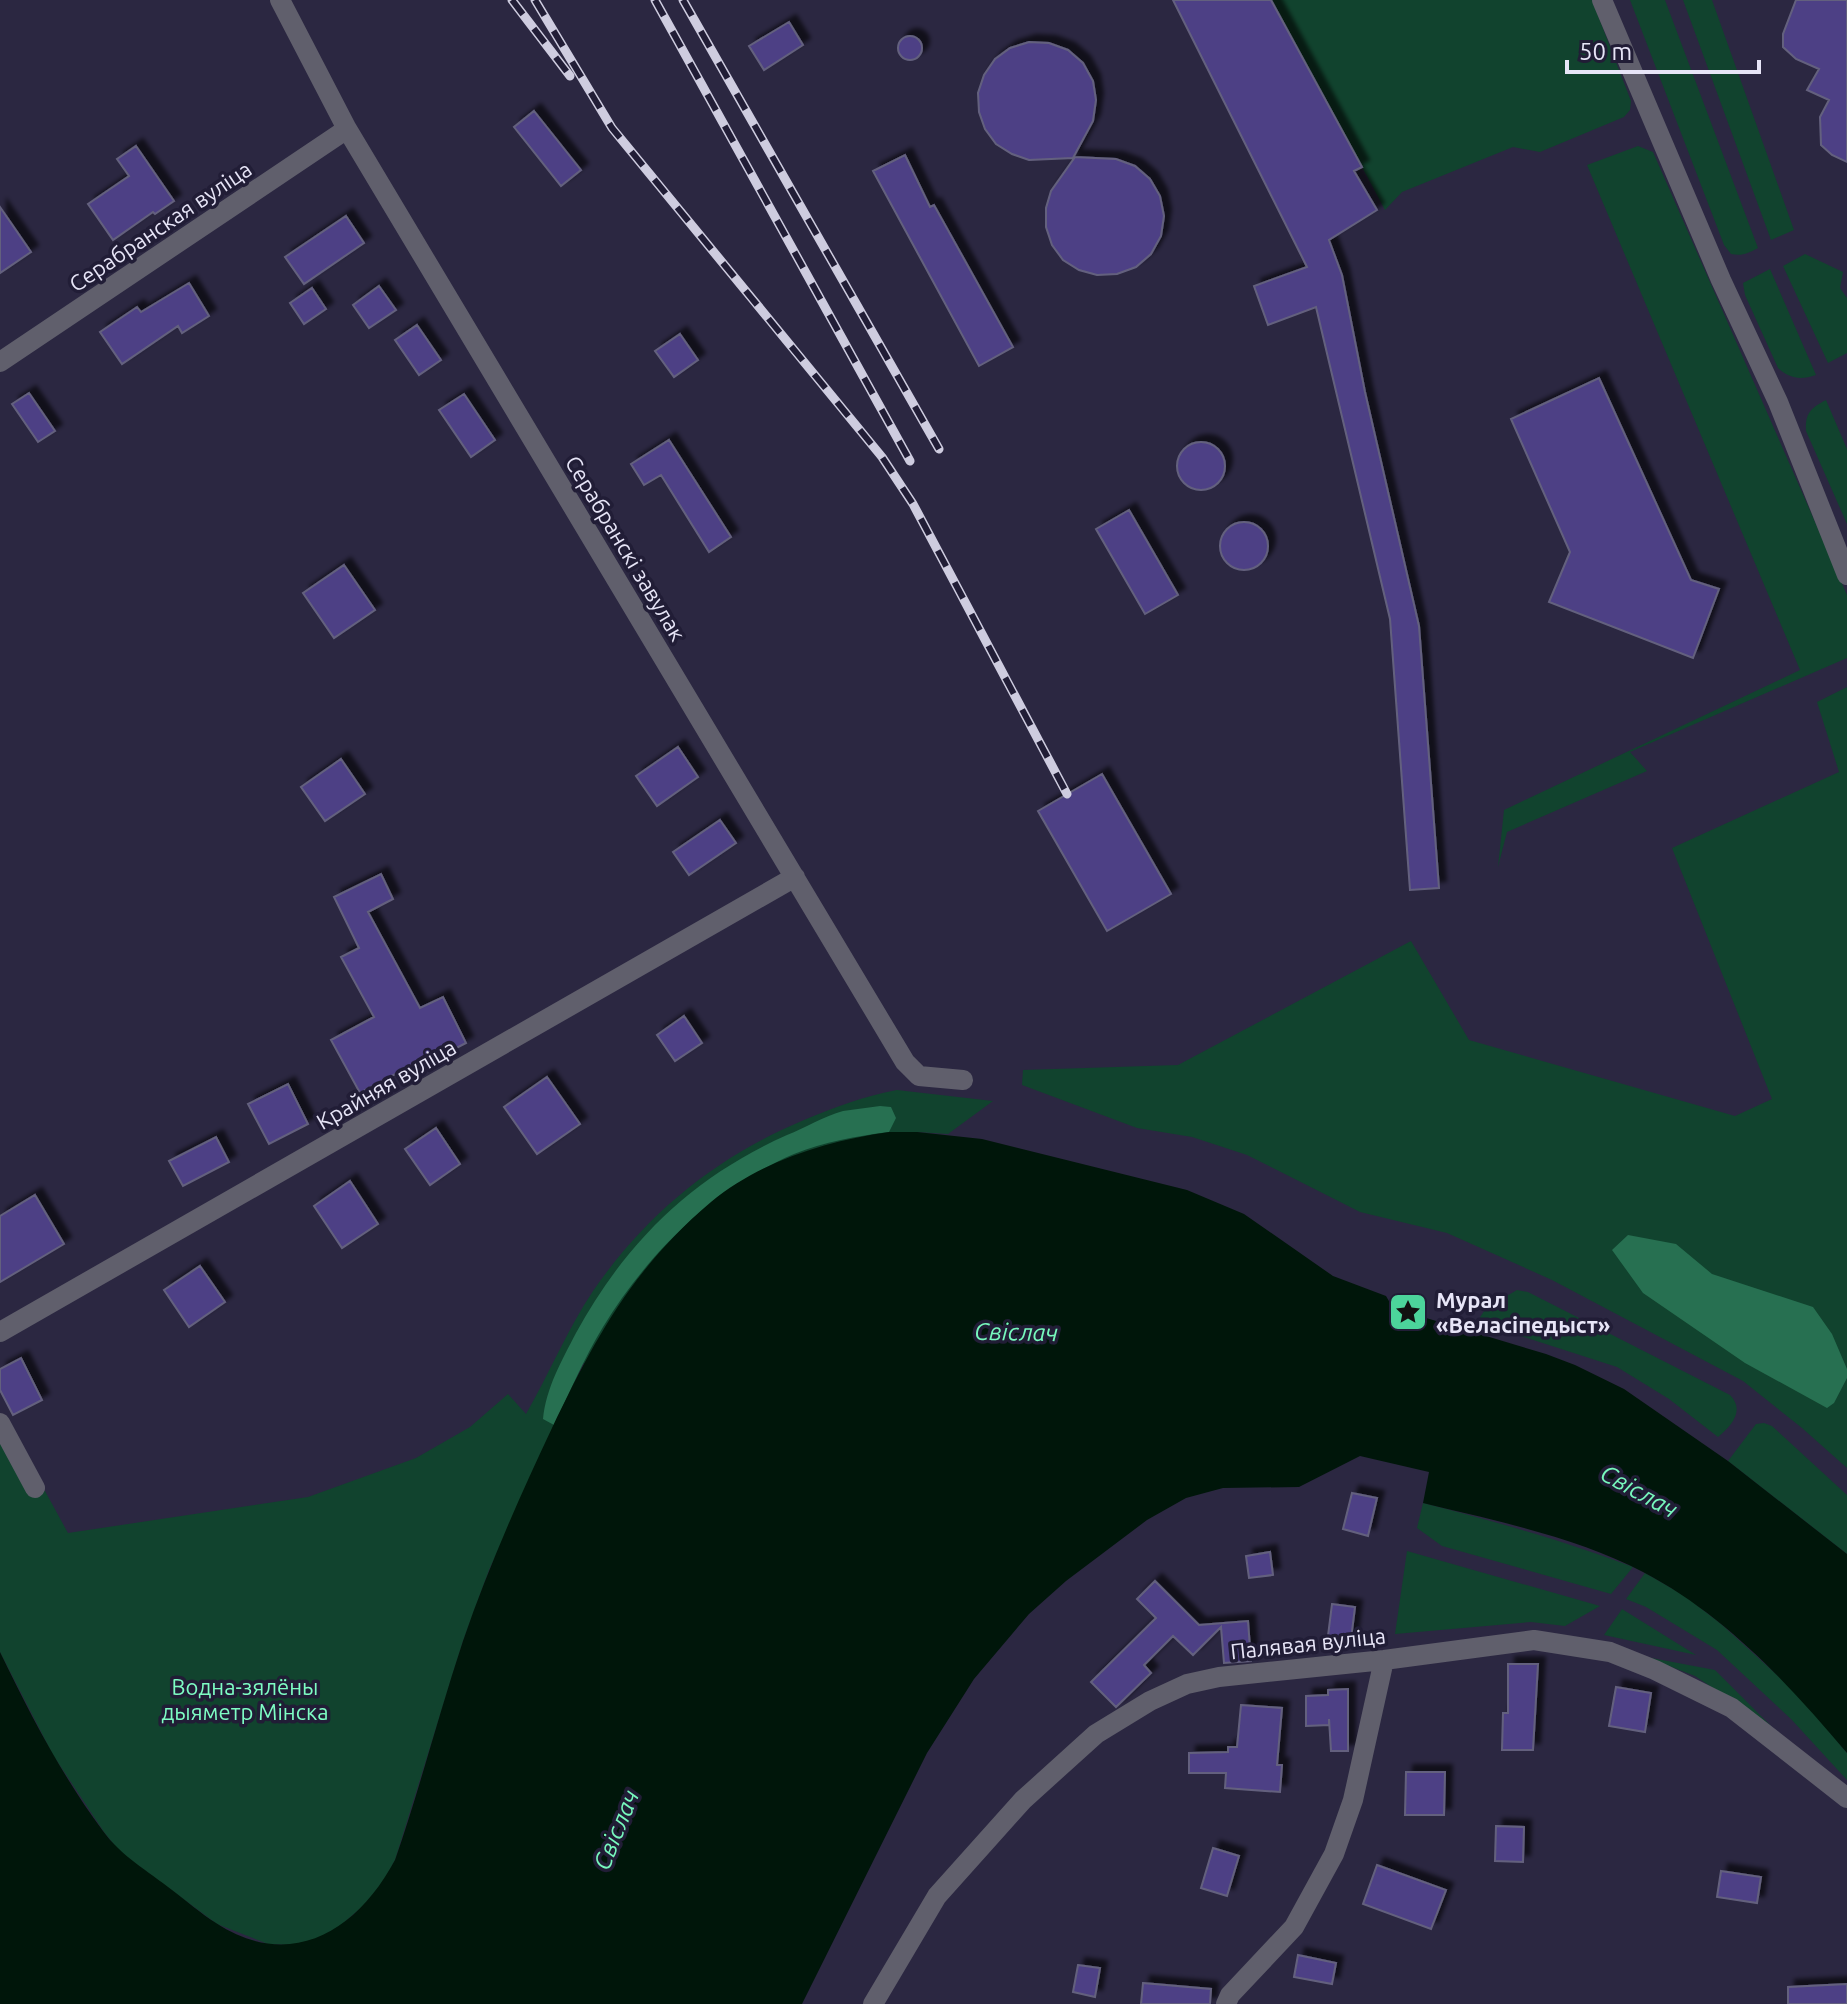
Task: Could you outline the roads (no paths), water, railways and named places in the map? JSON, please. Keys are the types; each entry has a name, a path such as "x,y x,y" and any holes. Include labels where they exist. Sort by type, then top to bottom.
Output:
{"street":[{"name":"Серабранскі завулак","path":"280,0 347,129 905,1062 919,1076 963,1080"},
{"path":"1602,0 1778,402 1847,575"},
{"name":"Серабранская вуліца","path":"0,362 347,129"},
{"name":"Крайняя вуліца","path":"0,1332 795,877"},
{"path":"0,1423 35,1488"},
{"name":"Палявая вуліца","path":"873,2004 937,1896 1023,1800 1096,1734 1150,1701 1187,1684 1219,1677 1534,1640 1610,1652 1655,1670 1732,1708 1847,1798"},
{"path":"1226,2004 1230,1995 1294,1927 1334,1854 1353,1800 1384,1660"}],"water":[{"name":"Свіслач","path":"889,1132 982,1139 1187,1190 1244,1214 1333,1276 1386,1296 1393,1308 1546,1354 1624,1389 1728,1461 1847,1554 1847,1753 1754,1652 1673,1589 1591,1549 1535,1531 1423,1503 1429,1472 1360,1456 1299,1487 1223,1488 1186,1498 1147,1520 1066,1581 1029,1614 974,1679 927,1753 802,2004 0,2004 0,1652 74,1789 110,1840 135,1863 210,1919 244,1937 270,1944 296,1943 319,1936 341,1924 362,1907 395,1860 463,1641 493,1560 568,1395 618,1306 659,1252 730,1188 795,1155 842,1141"}],"railway":[{"path":"512,0 570,76"},
{"path":"535,0 612,128 882,457 913,504 1067,794"},
{"path":"655,0 910,461"},
{"path":"683,0 939,449"}],"place":[{"name":"Мурал «Веласіпедыст»","path":"1408,1312"}],"park label":[{"name":"Водна-зялёны дыяметр Мінска","path":"245,1698"}]}
